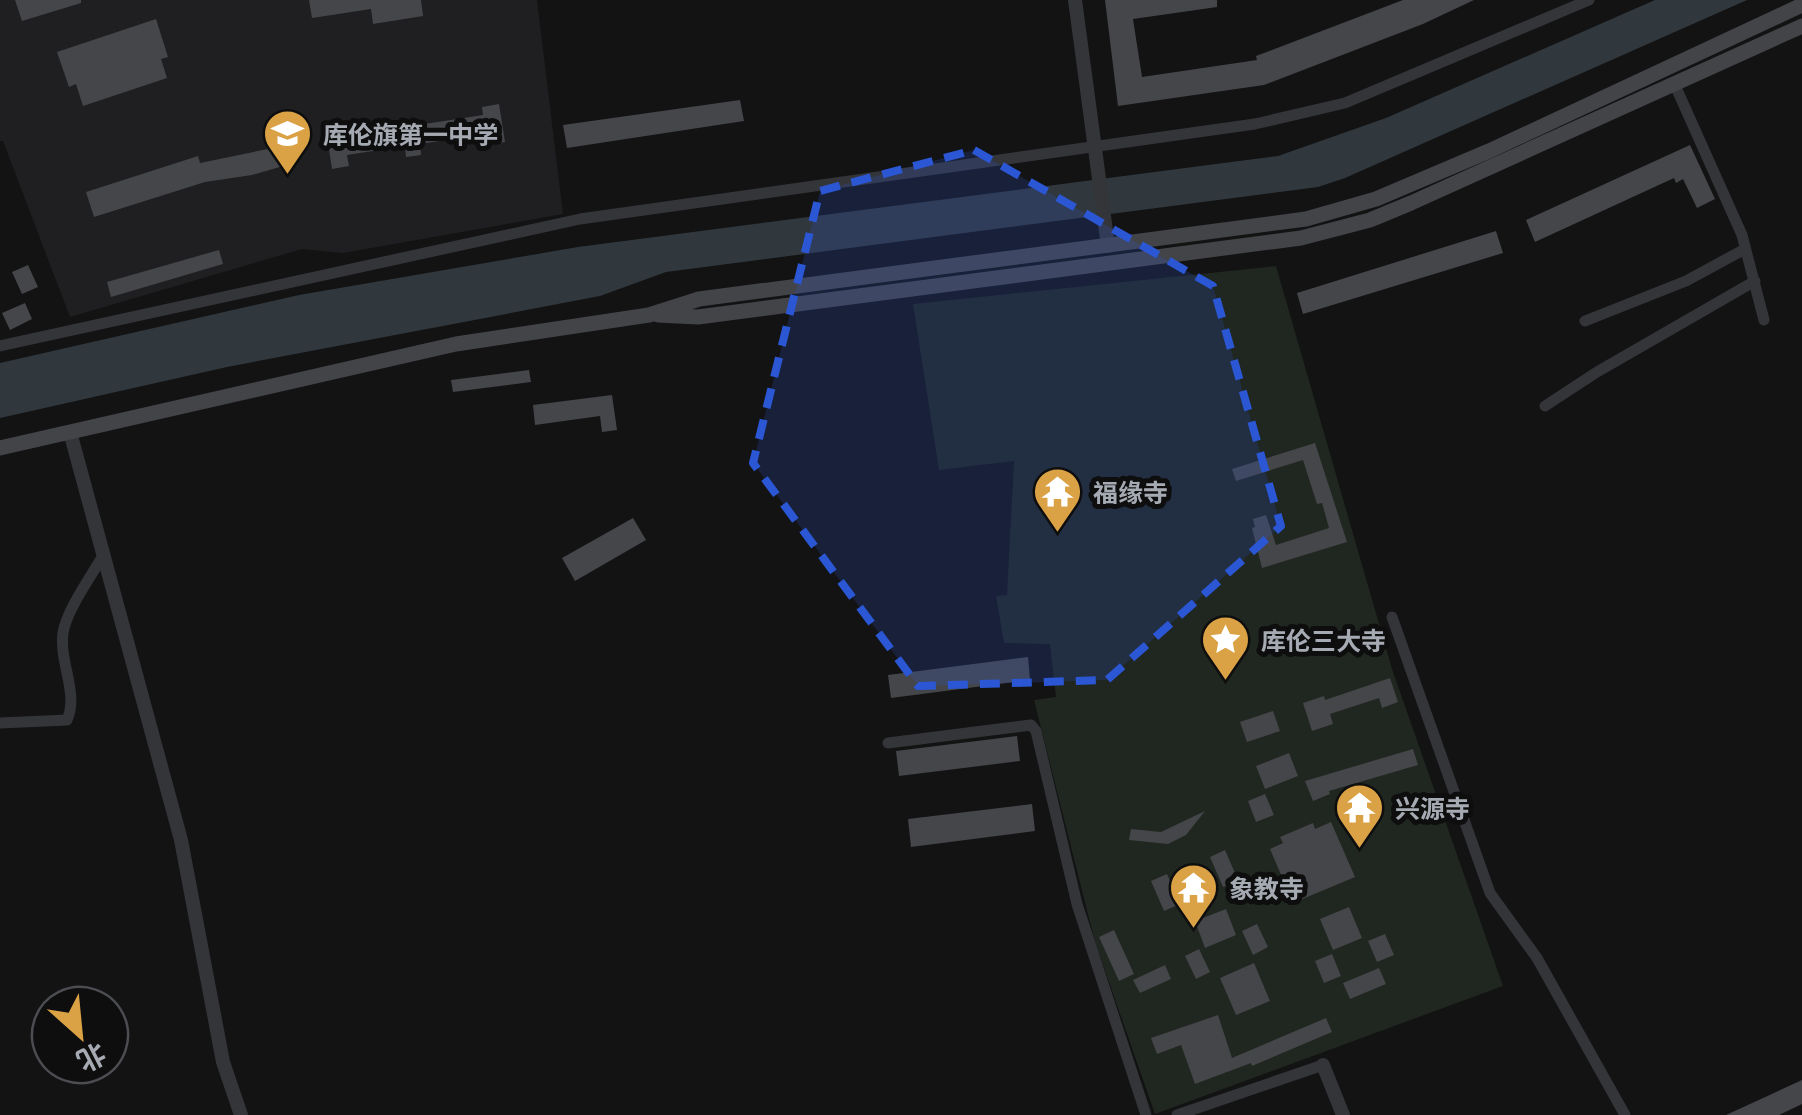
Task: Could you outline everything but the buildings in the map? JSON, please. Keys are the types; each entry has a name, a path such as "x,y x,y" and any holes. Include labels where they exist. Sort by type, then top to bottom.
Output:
{"main road":[{"path":"649,315 699,299 1306,219 1376,199 1489,151 1802,5"},
{"path":"0,448 456,344 649,315 717,315 1319,234 1370,220 1411,203 1802,26"}],"street":[{"path":"1074,0 1108,246"},
{"path":"0,346 580,219 1255,124 1346,103 1589,0"},
{"path":"1674,83 1746,249 1764,320"},
{"path":"1586,321 1686,280 1746,249"},
{"path":"1545,406 1754,281"},
{"path":"70,432 181,840 224,1062 241,1115"},
{"path":"0,723 67,720 73,708 63,653 63,629 104,554"},
{"path":"1392,618 1490,893 1537,958 1624,1115"},
{"path":"888,743 1031,725 1036,731 1076,904 1146,1115"},
{"path":"1177,1115 1324,1065 1343,1115"}],"highlighted area":[{"path":"974,150 1213,286 1281,526 1107,680 918,686 753,463 820,191"}],"shaded area":[{"name":"库伦旗第一中学","path":"0,0 537,0 563,214 343,253 302,249 70,317 0,141"},
{"path":"1655,0 1747,0 1318,187 666,272 600,296 227,367 0,418 0,363 299,295 578,247 1278,156 1386,118"},
{"name":"库伦三大寺","path":"1276,266 1392,669 1503,986 1155,1114 1095,942 1034,700 1056,697 1050,644 1004,643 996,596 1007,595 1014,461 939,470 913,304"}],"place":[{"name":"库伦旗第一中学","path":"288,176"},
{"name":"福缘寺","path":"1058,534"},
{"name":"库伦三大寺","path":"1226,682"},
{"name":"兴源寺","path":"1360,850"},
{"name":"象教寺","path":"1194,930"}]}
